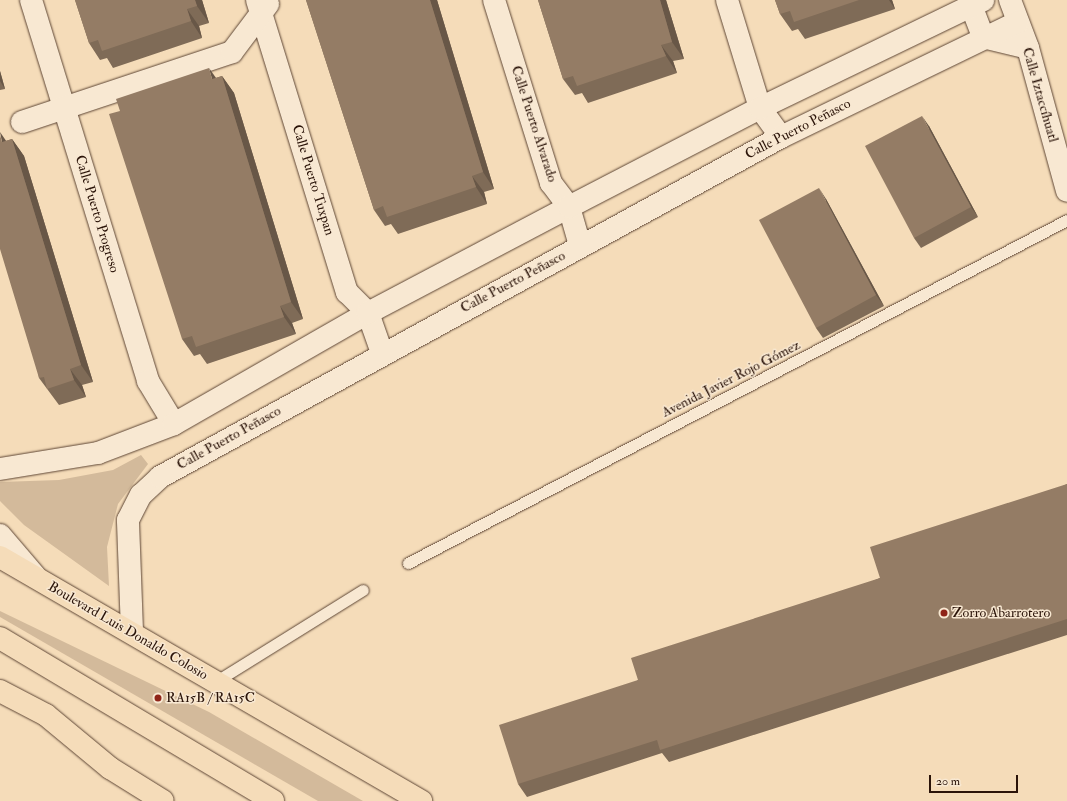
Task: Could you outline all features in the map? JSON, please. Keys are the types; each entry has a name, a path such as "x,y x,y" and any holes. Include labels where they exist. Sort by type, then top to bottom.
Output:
{"main road":[{"name":"Boulevard Luis Donaldo Colosio","path":"0,557 132,631 215,682 421,801"},
{"path":"4,642 273,801"},
{"path":"0,690 46,714 110,768 163,801"}],"street":[{"name":"Calle Puerto Progreso","path":"31,0 148,381 174,424"},
{"name":"Calle Puerto Alvarado","path":"494,0 551,182 569,207 580,245"},
{"path":"727,0 760,108 781,137"},
{"name":"Calle Iztaccíhuatl","path":"1010,0 1028,48 1067,191"},
{"path":"0,469 98,453 174,424 368,313 760,108 974,2 983,37 1028,48"},
{"path":"22,122 232,52 263,4"},
{"name":"Calle Puerto Tuxpan","path":"263,4 347,292 368,313 382,353"},
{"name":"Calle Puerto Peñasco","path":"132,631 128,520 141,495 160,477 382,353 781,137 983,37 1018,22"},
{"path":"0,535 35,577"}],"lane":[{"name":"Avenida Javier Rojo Gómez","path":"408,563 1067,220"},
{"path":"215,682 363,590"}],"shaded area":[{"path":"141,455 148,464 118,504 107,547 109,586 24,525 0,501 0,482 59,480 113,470"},
{"path":"0,611 209,712 363,801 318,801 0,617"}],"building":[{"path":"75,0 195,0 197,6 187,9 191,21 102,51 98,40 89,43"},
{"path":"306,0 430,0 483,172 472,176 476,187 387,217 383,206 374,210"},
{"path":"538,0 660,0 672,42 661,45 666,56 577,86 573,76 563,79"},
{"path":"775,0 859,0 794,22 790,11 780,14"},
{"path":"209,68 212,79 222,76 291,302 280,306 284,317 196,347 192,336 182,339 109,114 120,111 116,99"},
{"path":"922,116 971,207 914,238 865,146"},
{"path":"0,135 2,142 12,139 81,365 70,369 74,380 47,389 44,377 39,378 0,249"},
{"path":"819,188 876,295 816,328 759,220"},
{"name":"Zorro Abarrotero","path":"1067,484 1067,619 660,750 657,740 518,784 499,725 638,680 631,658 880,578 870,547"}],"place":[{"name":"Zorro Abarrotero","path":"944,613"},
{"name":"RA15B / RA15C","path":"158,698"}]}
